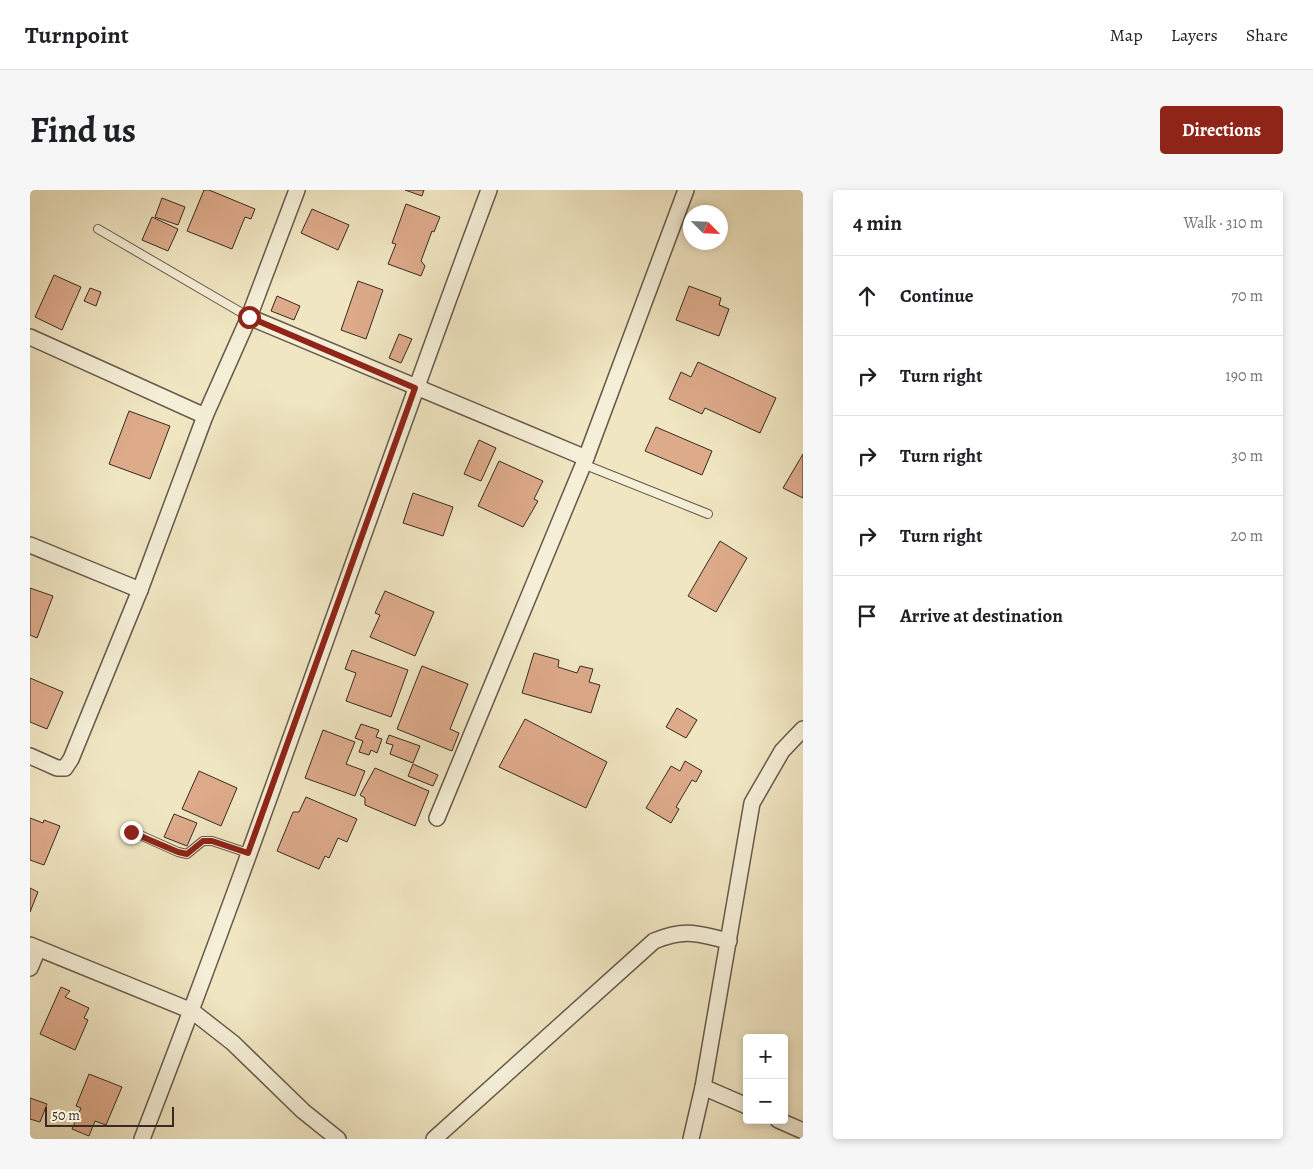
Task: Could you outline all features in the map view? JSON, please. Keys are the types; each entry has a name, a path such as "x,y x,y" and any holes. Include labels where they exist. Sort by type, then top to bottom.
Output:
{"street":[{"path":"30,756 57,768 65,768 72,760 140,590 204,416 249,317 298,190"},
{"path":"142,1139 192,1011 415,388 489,190"},
{"path":"437,818 585,461 686,190"},
{"path":"249,317 585,461"},
{"path":"30,337 204,416"},
{"path":"30,544 140,590"},
{"path":"691,1139 703,1087 752,803 782,751 803,729"},
{"path":"434,1139 654,941 672,934 688,932 729,942"},
{"path":"30,968 34,947 192,1011 233,1043 303,1111 338,1139"},
{"path":"703,1087 743,1104"},
{"path":"787,1124 803,1131"}],"lane":[{"path":"98,229 249,317"},
{"path":"585,461 708,514"},
{"path":"131,832 187,854 203,841 212,841 248,853"}],"building":[{"path":"204,190 209,190 255,209 251,219 245,217 232,249 187,231"},
{"path":"405,190 424,190 422,196"},
{"path":"162,198 185,207 178,225 155,217"},
{"path":"406,204 440,217 434,232 432,231 421,261 425,266 421,276 388,264 396,244 392,243"},
{"path":"312,209 349,225 338,250 301,233"},
{"path":"152,217 178,229 168,251 142,240"},
{"path":"54,275 81,287 62,330 35,317"},
{"path":"358,281 383,290 366,339 341,330"},
{"path":"689,286 721,298 719,305 729,309 719,336 676,320"},
{"path":"90,288 101,292 96,306 84,301"},
{"path":"277,296 300,306 294,320 271,311"},
{"path":"399,334 412,339 401,363 389,358"},
{"path":"698,362 776,398 760,433 705,408 702,414 669,399 681,372 691,377"},
{"path":"129,411 170,426 150,479 109,464"},
{"path":"656,427 712,451 702,475 645,451"},
{"path":"479,440 496,448 481,481 464,474"},
{"path":"803,454 803,498 783,488"},
{"path":"499,461 543,481 534,499 538,501 523,527 478,506"},
{"path":"413,493 453,507 443,536 403,523"},
{"path":"720,541 747,558 716,612 688,596"},
{"path":"30,588 53,596 37,638 30,635"},
{"path":"385,591 434,612 415,656 370,637 380,615 375,613"},
{"path":"352,650 408,670 391,717 346,701 356,673 345,669"},
{"path":"534,653 559,660 558,667 577,673 580,666 593,669 589,682 600,685 591,713 522,693"},
{"path":"422,666 468,684 450,729 459,733 452,751 397,729"},
{"path":"30,678 63,692 47,729 30,722"},
{"path":"677,708 697,720 686,738 666,727"},
{"path":"525,719 607,762 586,808 499,767"},
{"path":"361,724 379,730 376,737 382,739 377,753 371,750 369,755 359,752 363,741 355,738"},
{"path":"323,730 355,742 346,764 365,771 355,796 305,778"},
{"path":"389,735 420,746 413,763 390,754 393,745 386,743"},
{"path":"685,761 702,771 696,782 692,780 676,807 679,809 671,823 646,808 671,766 680,771"},
{"path":"413,764 438,775 433,786 408,776"},
{"path":"375,768 429,791 415,826 365,805 365,798 360,795"},
{"path":"199,771 237,788 221,826 182,809"},
{"path":"306,797 357,819 347,842 338,838 329,858 325,856 319,869 277,851 293,812 299,812"},
{"path":"174,814 197,823 187,846 164,837"},
{"path":"30,818 43,823 44,820 60,826 44,865 30,860"},
{"path":"30,888 38,892 30,912"},
{"path":"61,987 70,991 65,997 89,1008 84,1018 88,1020 75,1050 40,1034"},
{"path":"89,1074 122,1087 106,1125 95,1121 89,1136 72,1129 81,1108 76,1106"},
{"path":"30,1098 47,1104 40,1122 30,1119"}],"route":[{"path":"131,832 187,854 203,841 212,841 248,853 415,388 249,317"}]}
